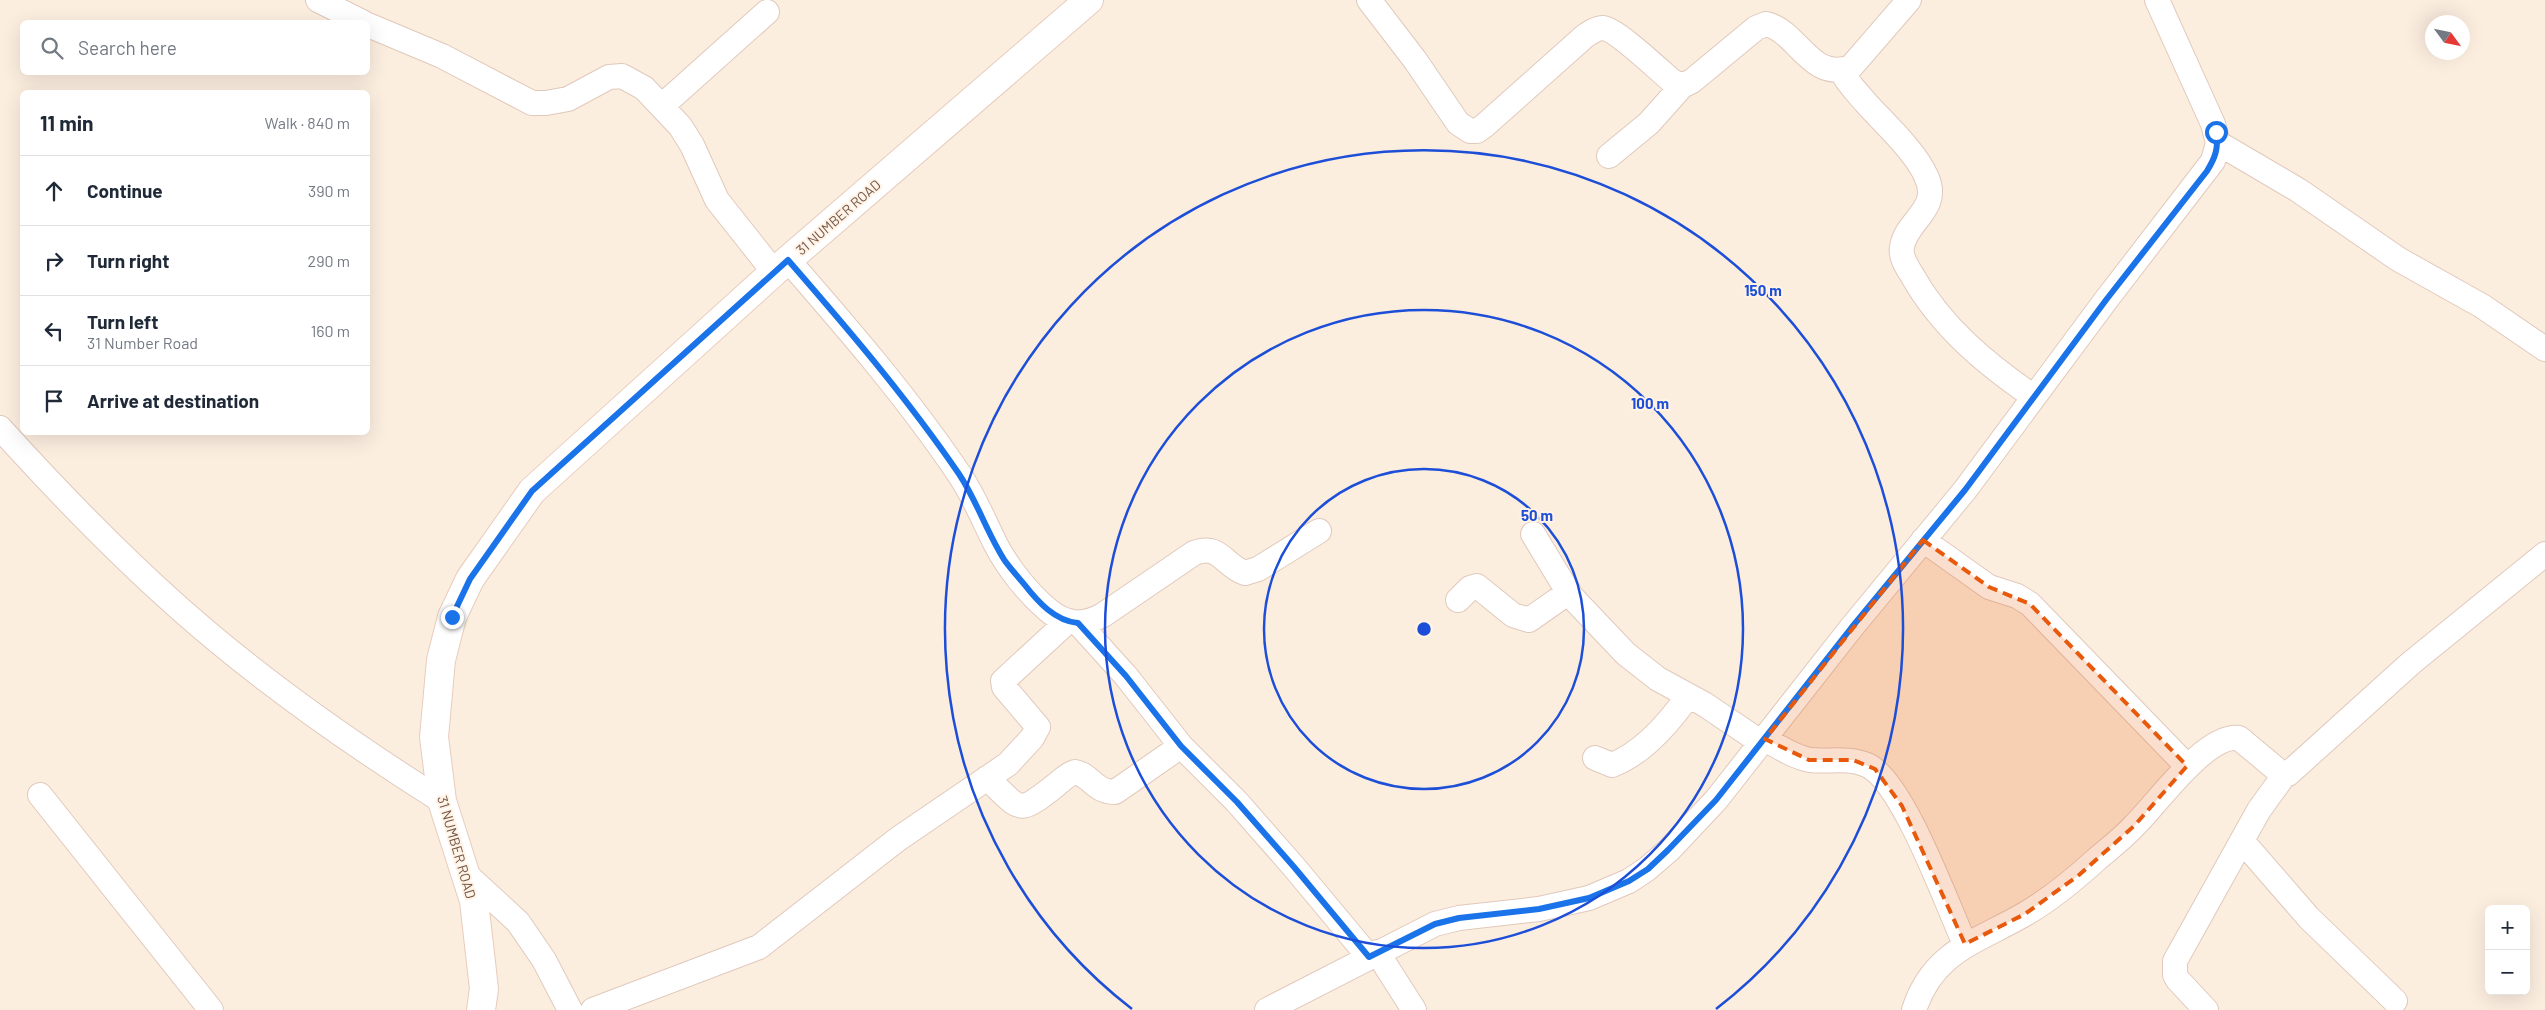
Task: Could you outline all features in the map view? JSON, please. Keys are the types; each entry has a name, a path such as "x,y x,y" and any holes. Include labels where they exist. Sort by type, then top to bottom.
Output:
{"main road":[{"name":"31 NUMBER ROAD","path":"481,1010 484,989 474,901 468,876 442,801 434,737 441,660 452,617 470,579 532,491 781,266 1089,0"}],"street":[{"path":"318,0 358,20"},
{"path":"1369,0 1415,60 1458,123 1470,131 1477,131 1484,126 1585,36 1602,28 1615,33 1672,81 1682,86"},
{"path":"1609,156 1649,123 1682,86 1692,81 1756,28 1766,24 1782,33 1816,63 1841,70 1851,67 1859,60 1909,0"},
{"path":"1267,1010 1435,924 1459,918 1565,904 1589,898 1629,881 1648,869 1695,823 1965,490 2106,300 2207,171 2218,143 2208,112 2157,0"},
{"path":"663,105 767,12"},
{"path":"370,26 442,56 532,103 546,104 568,99 609,77 622,76 644,88 663,105 692,145 725,212 865,349 927,428 960,476 1006,561 1048,610 1072,623 1126,676 1181,746 1243,809 1373,955 1414,1010"},
{"path":"1841,70 1845,80 1892,131 1927,177 1931,195 1929,202 1907,235 1901,249 1905,263 1921,291 1965,343 1996,370 2034,397"},
{"path":"2218,143 2298,190 2398,259 2482,306 2545,349"},
{"path":"0,428 83,516 179,608 266,679 362,749 442,801"},
{"path":"594,1010 759,947 898,839 987,778 1022,750 1038,728 1004,687 1003,681 1072,623 1091,622 1194,553 1204,549 1215,552 1245,573 1258,568 1319,531"},
{"path":"1533,534 1569,592 1583,610 1637,663 1669,686 1763,741 1787,752 1809,760 1853,760 1875,769 1889,785 1902,806 1965,944"},
{"path":"1923,540 1989,587 2018,596 2030,604 2188,766"},
{"path":"2206,1010 2178,980 2175,975 2175,961 2243,842 2259,810 2284,774 2290,773 2411,663 2545,554"},
{"path":"1458,600 1470,588 1477,586 1513,615 1529,620 1569,592"},
{"path":"1595,758 1612,765 1626,757 1661,730 1688,696"},
{"path":"1914,1010 1928,980 1944,960 1965,944 2025,914 2080,875 2134,826 2188,766 2219,743 2233,737 2239,738 2284,774"},
{"path":"987,778 1014,803 1022,806 1032,804 1075,772 1083,775 1100,790 1116,792 1181,746"},
{"path":"40,795 212,1010"},
{"path":"2243,842 2296,904 2395,1001"},
{"path":"468,876 518,922 544,960 570,1010"}],"highlighted area":[{"path":"1923,540 1989,587 2030,604 2187,766 2134,826 2079,875 2025,914 1965,944 1902,806 1875,769 1853,760 1809,760 1765,739"}],"route":[{"path":"452,617 470,579 532,491 635,396 788,260 865,349 927,428 960,476 996,546 1026,587 1057,617 1067,622 1078,623 1126,676 1181,746 1237,802 1339,919 1369,957 1435,924 1459,918 1539,909 1589,898 1629,881 1648,869 1716,800 1852,627 1983,467 2106,300 2207,171 2217,152 2216,132"}]}
